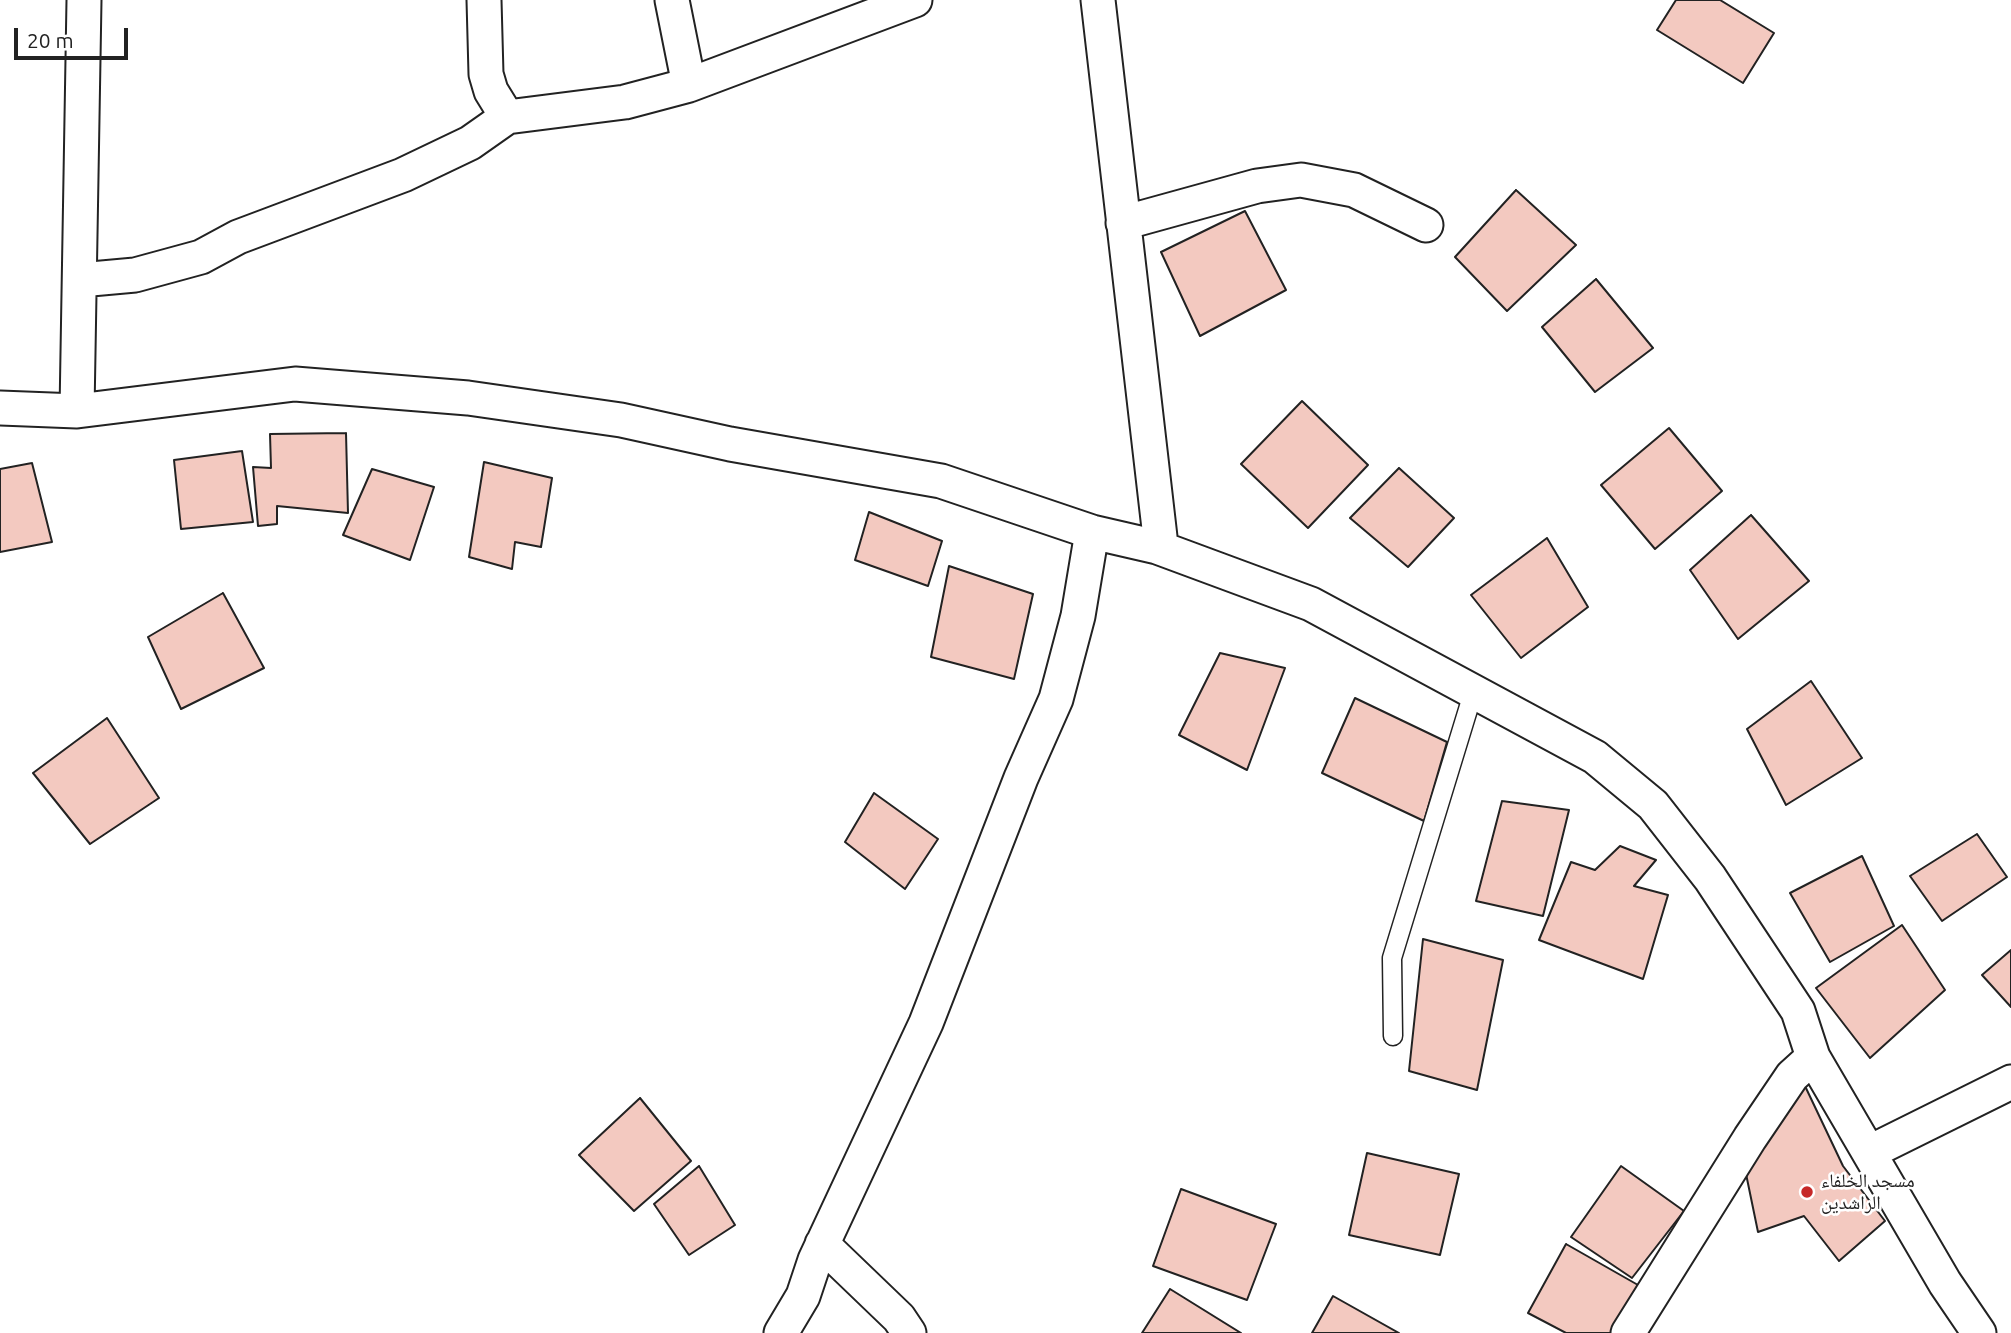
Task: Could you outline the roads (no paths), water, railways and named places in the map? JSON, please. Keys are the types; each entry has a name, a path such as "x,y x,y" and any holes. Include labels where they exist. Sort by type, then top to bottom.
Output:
{"street":[{"path":"77,411 84,0"},
{"path":"484,0 486,74 491,91 507,117"},
{"path":"672,0 689,85"},
{"path":"80,281 135,275 201,257 238,237 404,175 471,142 507,117 625,102 689,85 915,0"},
{"path":"1098,0 1160,537 1157,547"},
{"path":"1122,223 1257,186 1301,180 1354,190 1426,225"},
{"path":"0,408 77,411 295,384 468,398 621,421 730,444 941,481 1092,532 1157,547 1311,604 1595,757 1653,806 1710,878 1798,1011 1813,1057 1945,1283 1979,1333"},
{"path":"781,1333 803,1296 822,1244 926,1023 1011,803 1056,699 1078,616 1092,532"},
{"path":"1628,1333 1750,1138 1792,1076 1813,1057"},
{"path":"1870,1152 2011,1082"},
{"path":"822,1244 899,1318 909,1333"}],"lane":[{"path":"1393,1036 1392,958 1474,690"}],"place":[{"name":"مسجد الخلفاء الراشدين","path":"1807,1192"}]}
